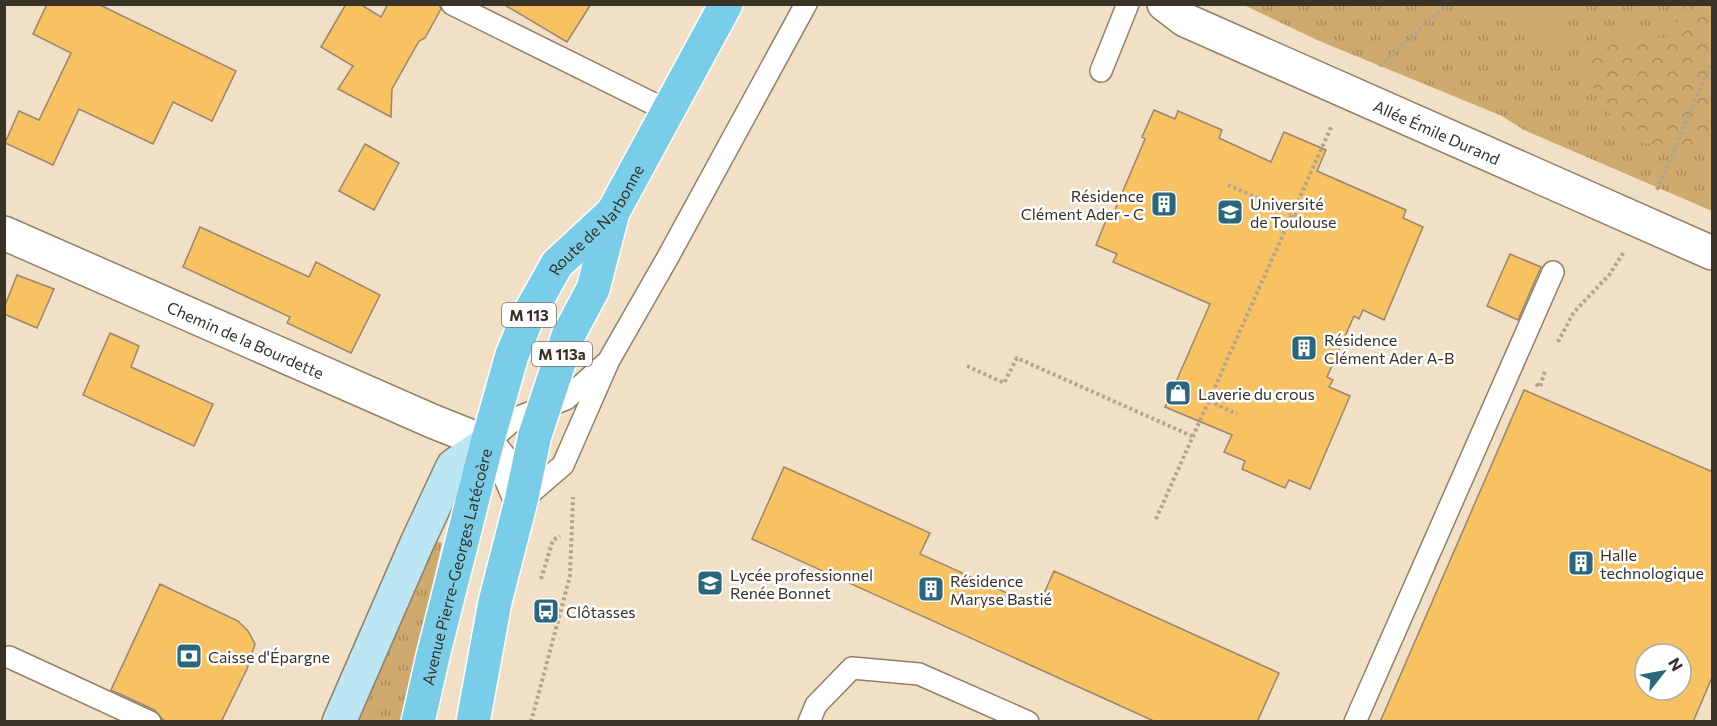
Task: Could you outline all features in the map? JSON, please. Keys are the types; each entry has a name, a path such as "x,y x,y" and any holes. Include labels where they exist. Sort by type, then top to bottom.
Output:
{"main road":[{"name":"Route de Narbonne","path":"487,443 512,355 529,314 557,264 613,212 726,4"},
{"name":"M 113a","path":"472,722 495,602 542,409 568,336 593,289 613,212"},
{"path":"339,722 453,466 487,443"},
{"name":"Avenue Pierre-Georges Latécoère","path":"418,722 487,443"}],"street":[{"name":"Allée Émile Durand","path":"1164,4 1185,20 1713,253"},
{"name":"Chemin de la Bourdette","path":"4,232 432,421 487,443"},
{"name":"Avenue Pierre-Georges Latécoère","path":"487,443 507,468 521,501"}],"lane":[{"path":"452,4 668,111"},
{"path":"521,501 563,465 609,360 806,4"},
{"path":"1101,71 1128,4"},
{"path":"1355,722 1553,272"},
{"path":"487,443 516,418 566,399 609,360"},
{"path":"9,657 150,722"},
{"path":"809,722 816,705 852,668 919,674 1028,722"}],"path":[{"path":"1370,67 1380,66 1448,4"},
{"path":"1655,197 1713,61"},
{"path":"1156,519 1334,121"},
{"path":"1228,184 1323,227"},
{"path":"967,366 1004,383 1017,358 1194,437"},
{"path":"1209,401 1237,414"},
{"path":"539,586 554,540 560,536"},
{"path":"531,722 570,576 571,536"}],"green space":[{"path":"1576,4 1557,44 1466,5"},
{"path":"1244,5 1712,5 1712,211 1524,130 1502,116 1317,40"},
{"path":"1684,5 1712,5 1712,135 1687,148 1642,143 1602,107 1584,66 1624,35 1667,38"},
{"path":"430,539 442,543 401,721 348,722"}],"building":[{"path":"47,4 98,4 236,71 212,121 173,102 153,144 79,109 53,165 5,143 19,111 39,120 71,53 33,34"},
{"path":"346,4 360,4 381,17 388,4 439,4 441,9 425,38 419,41 392,89 391,117 338,89 353,66 321,47"},
{"path":"503,4 591,4 567,42"},
{"path":"1154,110 1175,119 1178,111 1222,130 1219,138 1271,162 1284,132 1326,150 1317,171 1406,210 1403,218 1423,227 1384,320 1363,310 1359,319 1354,316 1327,377 1333,380 1329,387 1350,396 1310,489 1289,480 1285,488 1242,469 1245,461 1224,452 1232,435 1165,407 1210,304 1113,262 1117,254 1096,245 1107,218 1111,219 1145,139 1142,137"},
{"path":"365,144 399,163 374,210 339,191"},
{"path":"200,227 309,277 316,262 380,295 351,353 287,323 290,317 183,267"},
{"path":"1510,254 1541,267 1518,320 1487,306"},
{"path":"17,275 54,289 37,328 4,314 4,308"},
{"path":"110,333 139,346 131,367 213,404 194,446 83,395"},
{"name":"Halle technologique","path":"1524,390 1713,472 1713,675 1693,722 1380,722"},
{"name":"Résidence Maryse Bastié","path":"784,467 930,533 920,554 1038,607 1054,571 1279,673 1257,722 1156,722 752,539"},
{"name":"Caisse d'Épargne","path":"160,584 238,621 248,631 255,644 247,669 221,722 167,722 155,710 111,690"}],"place":[{"name":"Résidence Clément Ader - C","path":"1164,204"},
{"name":"Université de Toulouse","path":"1230,212"},
{"name":"Résidence Clément Ader A-B","path":"1304,348"},
{"name":"Laverie du crous","path":"1178,393"},
{"name":"Halle technologique","path":"1581,563"},
{"name":"Lycée professionnel Renée Bonnet","path":"710,583"},
{"name":"Résidence Maryse Bastié","path":"931,589"},
{"name":"Clôtasses","path":"546,611"},
{"name":"Caisse d'Épargne","path":"189,656"}]}
